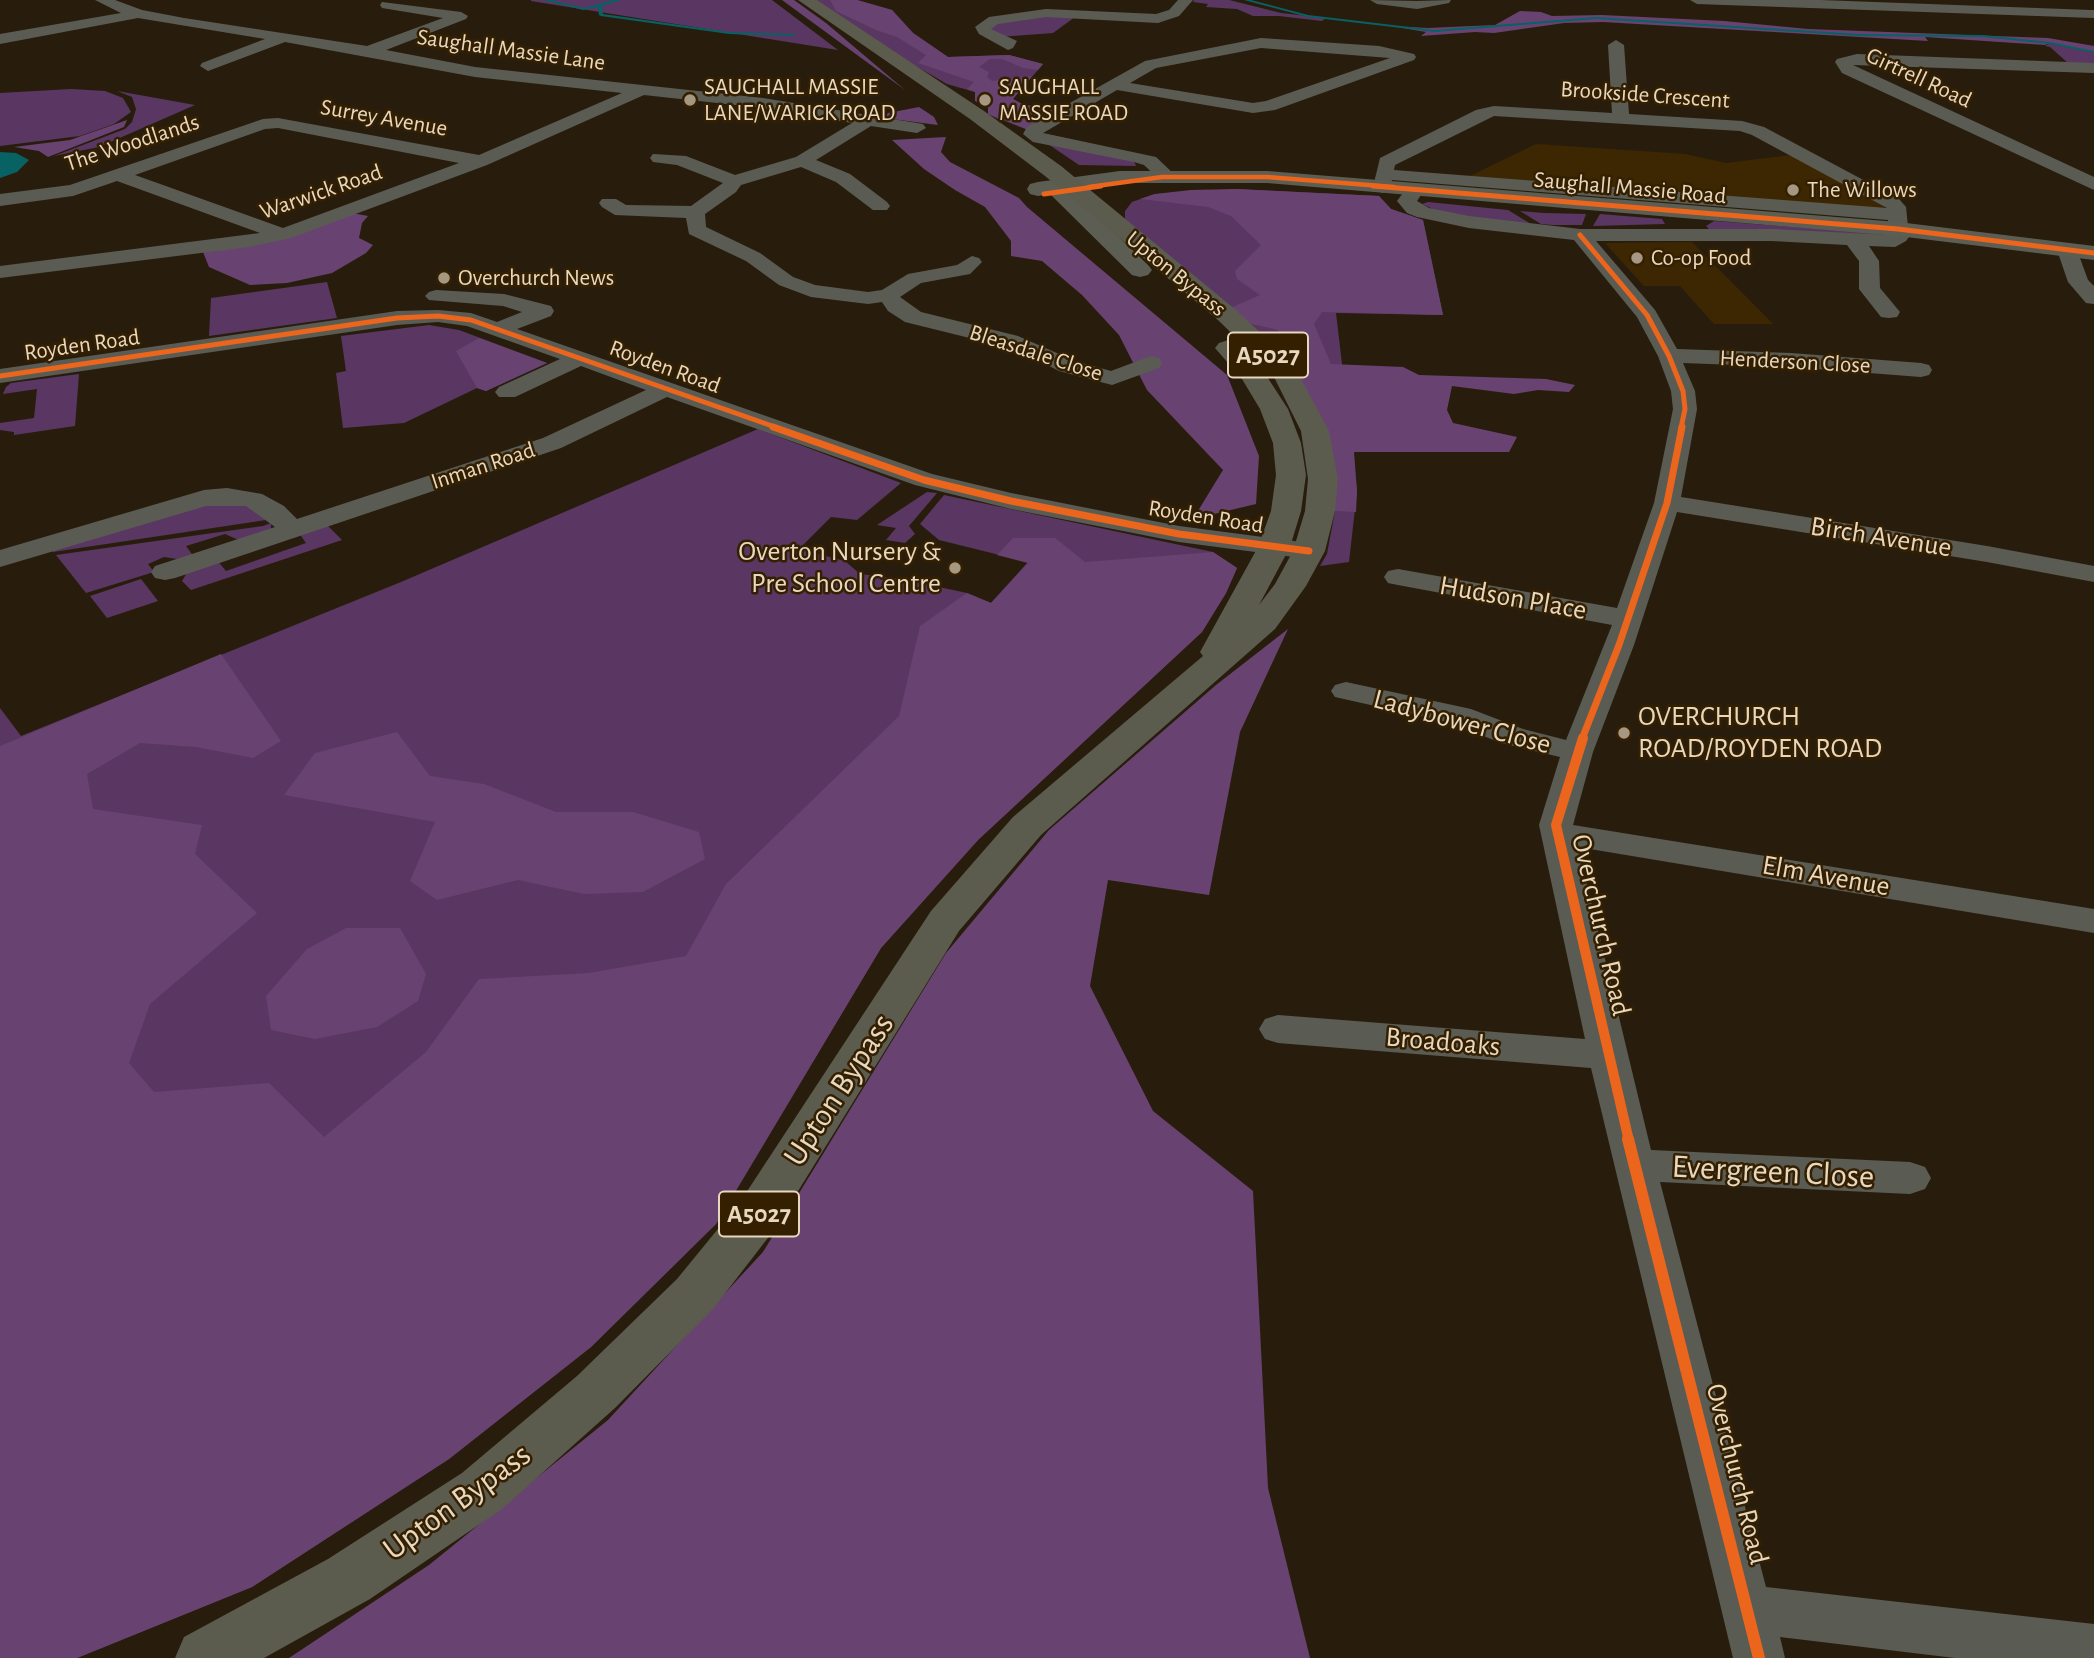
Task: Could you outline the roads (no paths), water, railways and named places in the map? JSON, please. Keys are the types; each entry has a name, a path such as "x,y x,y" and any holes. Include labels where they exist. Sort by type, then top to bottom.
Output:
{"main road":[{"name":"Upton Bypass","path":"806,0 978,115 1140,270 1219,337 1253,375 1274,409 1287,443 1291,475 1286,511 1273,547 1211,664"},
{"name":"Upton Bypass","path":"855,33 967,133"},
{"name":"Upton Bypass","path":"205,1658 349,1579 482,1491 623,1366 695,1294 757,1216 945,921 1027,826 1211,664 1263,622 1290,586 1309,551 1320,511 1323,479 1315,431 1287,377 1269,355 1227,315 1107,217 1020,174"},
{"path":"1107,217 1107,208 1122,193 1158,185 1228,176"},
{"name":"Saughall Massie Road","path":"1057,190 1165,177 1383,180 1416,189 1688,223 1898,222 2094,253"}],"street":[{"name":"Saughall Massie Lane","path":"102,0 138,14 184,23 369,51 475,72 763,103 917,128"},
{"path":"1008,45 1009,41 984,31 983,27 994,20 1041,6 1158,19 1174,13 1186,0"},
{"path":"1377,0 1417,5 1444,0"},
{"path":"1697,0 2093,11"},
{"path":"2075,1 2093,11"},
{"path":"369,51 461,16 387,5"},
{"path":"0,39 138,14"},
{"path":"208,66 284,37"},
{"path":"1115,85 1234,106 1269,106 1408,57 1379,51 1261,43 1151,64 1033,131 1035,137 1045,140 1150,161 1165,177"},
{"path":"1616,45 1621,118"},
{"name":"Girtrell Road","path":"2094,68 1857,59 1843,62 1848,70 2094,184"},
{"name":"Warwick Road","path":"0,272 284,234 481,161 565,126 639,90"},
{"name":"Brookside Crescent","path":"1383,180 1386,162 1489,112 1501,110 1621,118 1752,129 1892,203 1896,207 1898,222"},
{"path":"659,158 681,160 734,181 802,161 870,119"},
{"name":"The Woodlands","path":"0,200 73,190 263,124 278,124"},
{"name":"Surrey Avenue","path":"278,124 481,161"},
{"path":"802,161 844,178 880,206"},
{"path":"119,175 284,234"},
{"name":"Saughall Massie Road","path":"1383,180 1898,222 1899,237 1895,241 1853,239 1688,223 1580,235 1469,222 1424,213 1414,209 1407,201 1416,189"},
{"path":"609,203 622,211 695,212 729,188 734,181"},
{"path":"695,212 696,230 753,257 786,281 811,291 869,298 888,295 915,278 963,270 972,262"},
{"name":"Overchurch Road","path":"1580,235 1647,315 1669,356 1683,391 1685,409 1667,503 1628,619 1577,752 1556,825 1607,1055 1759,1658"},
{"path":"1853,239 1870,261 1870,289 1889,312"},
{"path":"2067,250 2078,282 2094,298"},
{"name":"Bleasdale Close","path":"888,295 896,306 913,317 1010,341 1067,366 1112,378 1151,363"},
{"path":"355,325 351,309 368,301 457,296 504,300 543,311 500,328"},
{"name":"Royden Road","path":"0,376 397,317 438,316 471,320 500,328 924,480 1011,501 1180,534 1309,551"},
{"name":"Henderson Close","path":"1669,356 1791,360 1921,370"},
{"path":"507,392 581,358"},
{"name":"Inman Road","path":"165,572 552,443 668,388"},
{"path":"0,559 204,498 227,496 253,499 275,512 292,529"},
{"name":"Birch Avenue","path":"1667,503 1987,554 2094,574"},
{"name":"Hudson Place","path":"1398,577 1628,619"},
{"name":"Ladybower Close","path":"1346,691 1460,716 1512,737 1577,752"},
{"name":"Elm Avenue","path":"1558,833 2094,921"},
{"name":"Broadoaks","path":"1278,1029 1607,1055"},
{"name":"Evergreen Close","path":"1636,1165 1910,1178"},
{"path":"1748,1609 2094,1649"}],"water":[{"path":"0,152 16,153 29,160 17,172 0,178"}],"waterway":[{"path":"545,0 583,9 600,5"},
{"path":"600,5 619,0"},
{"path":"1246,0 1308,16 1435,31 1596,18 1859,35 1982,36 2050,43 2094,52"},
{"path":"600,5 601,15 729,33 794,35"}],"place":[{"name":"SAUGHALL MASSIE LANE/WARICK ROAD","path":"690,100"},
{"name":"SAUGHALL MASSIE ROAD","path":"985,100"},
{"name":"The Willows","path":"1793,190"},
{"name":"Co-op Food","path":"1637,258"},
{"name":"Overchurch News","path":"444,278"},
{"name":"Overton Nursery & Pre School Centre","path":"955,568"},
{"name":"OVERCHURCH ROAD/ROYDEN ROAD","path":"1624,733"}]}
